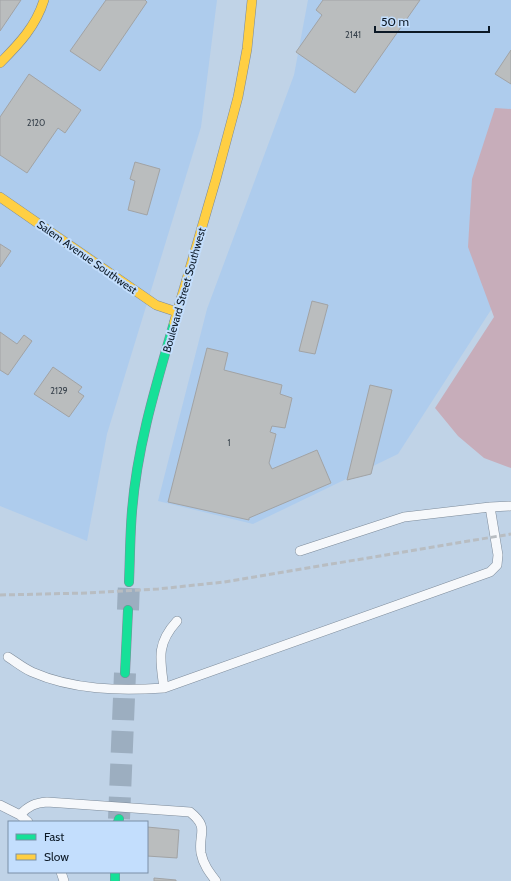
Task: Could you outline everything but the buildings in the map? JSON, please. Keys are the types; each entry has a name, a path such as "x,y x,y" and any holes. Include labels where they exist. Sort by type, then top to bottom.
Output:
{"main road":[{"path":"0,62 26,37 36,20 44,0"},
{"name":"Boulevard Street Southwest","path":"129,582 132,511 140,456 155,389 216,179 238,97 247,49 252,0"},
{"name":"Salem Avenue Southwest","path":"0,197 156,305 177,312"},
{"path":"125,672 128,610"}],"lane":[{"path":"300,551 404,517 511,506"},
{"path":"8,657 30,671 65,684 111,689 164,688 490,572 497,565 498,555 490,507"},
{"path":"164,688 161,666 161,650 168,630 177,621"},
{"path":"20,815 26,808 36,803 47,802 190,812 199,819 202,828 201,852 205,867 216,881"},
{"path":"0,805 20,815 27,821"}],"shaded area":[{"path":"0,0 217,0 201,127 107,434 87,541 0,506"},
{"path":"308,0 511,0 511,279 398,454 253,524 158,501 207,309 294,75"},
{"path":"495,108 511,109 511,468 484,458 458,436 435,408 494,317 468,247 472,179"}],"tunnel":[{"path":"128,610 129,582"},
{"path":"119,819 125,673"}],"railway":[{"path":"0,595 87,593 158,589 224,582 511,534"}],"traffic: fast":[{"path":"129,582 132,511 138,463 148,416 174,323"},
{"path":"125,673 128,610"},
{"path":"115,873 115,881"}],"traffic: slow":[{"path":"0,63 20,42 32,26 44,0"},
{"path":"174,323 238,97 247,49 252,0"},
{"path":"0,197 156,305 177,312"}]}
